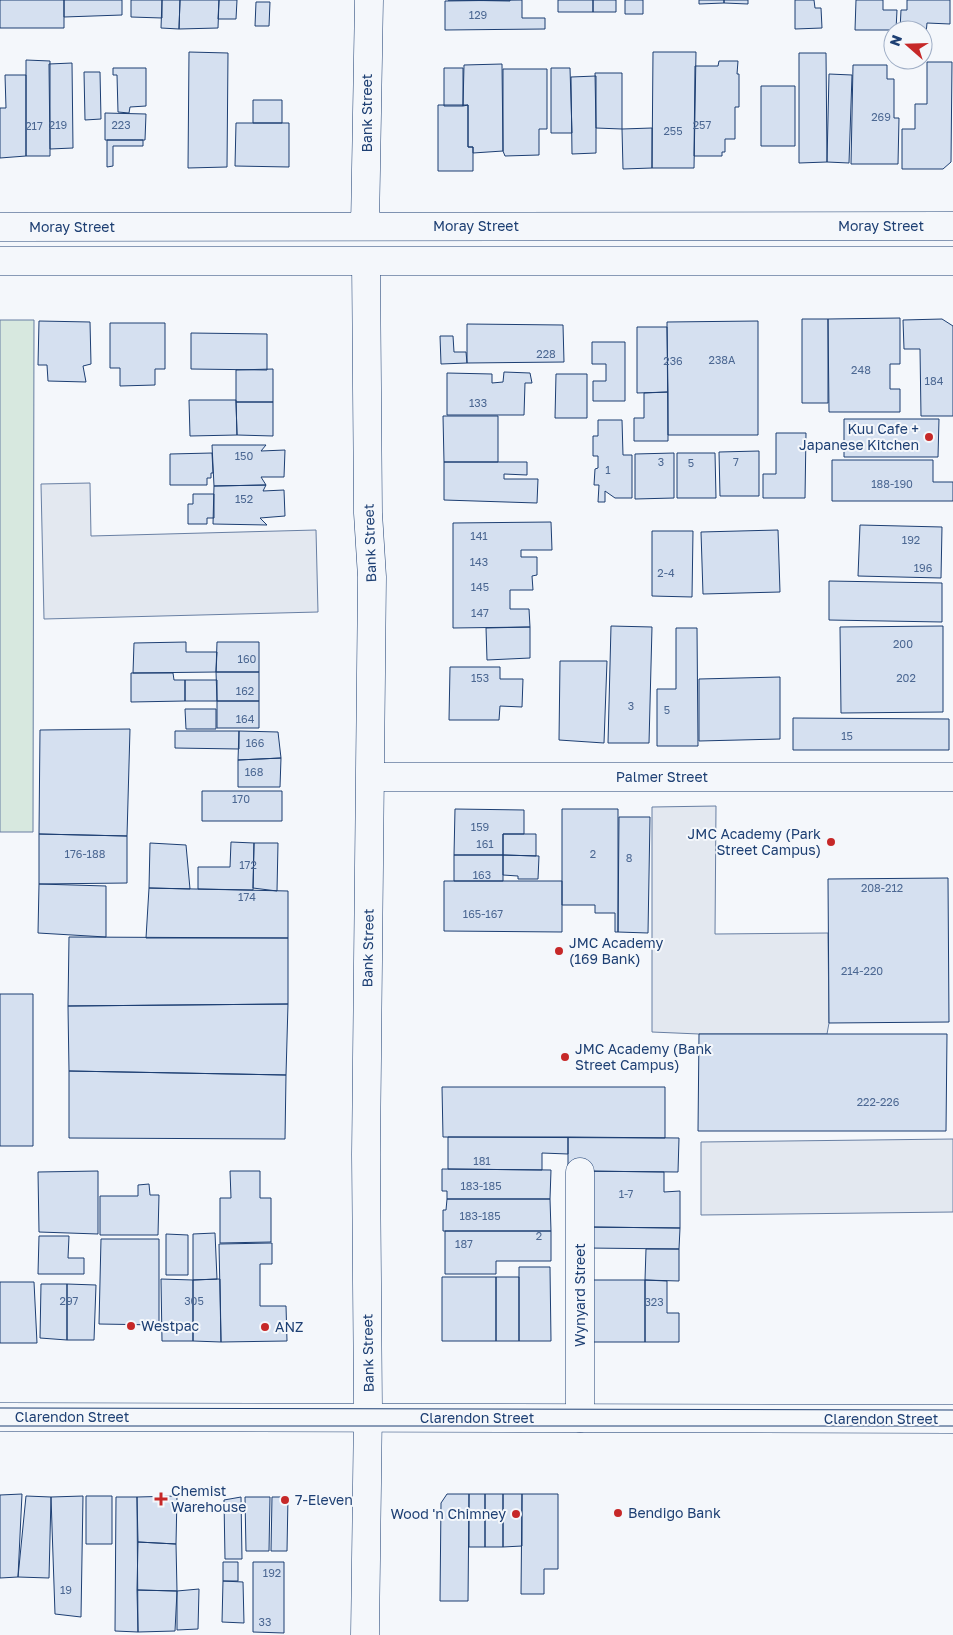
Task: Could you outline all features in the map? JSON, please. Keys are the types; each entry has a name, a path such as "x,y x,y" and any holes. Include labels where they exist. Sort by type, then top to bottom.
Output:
{"street":[{"name":"Bank Street","path":"365,226 369,0"},
{"name":"Moray Street","path":"0,227 953,226"},
{"path":"0,261 953,261"},
{"name":"Bank Street","path":"365,1635 368,1418 366,1154 372,577 368,513 366,261"},
{"name":"Palmer Street","path":"370,777 953,777"},
{"name":"Wynyard Street","path":"580,1172 580,1418"},
{"name":"Clarendon Street","path":"0,1417 953,1419"}],"shaded area":[{"path":"0,320 34,320 33,832 0,832"},
{"path":"90,483 91,536 316,530 318,612 44,619 41,484"},
{"path":"716,806 715,934 828,933 829,1023 827,1034 652,1032 652,807"},
{"path":"953,1139 953,1212 701,1215 701,1142"}],"building":[{"path":"0,0 64,0 64,28 0,28"},
{"path":"64,0 122,0 122,15 64,17"},
{"path":"131,0 162,0 162,18 131,17"},
{"path":"162,0 180,0 179,29 161,28"},
{"path":"180,0 219,0 218,28 179,29"},
{"path":"219,0 237,0 236,19 218,19"},
{"path":"448,0 510,0 510,1"},
{"path":"522,0 522,18 545,18 545,29 445,30 445,1"},
{"path":"558,0 593,0 593,12 558,12"},
{"path":"593,0 616,0 616,12 593,12"},
{"path":"625,0 643,0 643,14 625,14"},
{"path":"699,0 724,0 724,3 699,4"},
{"path":"724,0 748,0 748,4 724,3"},
{"path":"795,0 814,0 815,8 821,8 822,28 795,29"},
{"path":"856,0 883,0 883,10 897,10 896,20 883,20 883,30 855,30"},
{"path":"907,0 950,0 950,24 933,23 933,20 900,20 901,10 907,10"},
{"path":"256,2 270,2 269,26 255,26"},
{"path":"189,52 228,53 227,167 188,168"},
{"path":"653,52 696,52 694,168 652,168"},
{"path":"799,53 826,53 827,162 799,163"},
{"path":"26,60 50,61 50,156 26,156"},
{"path":"719,61 738,61 739,107 735,107 735,139 725,139 725,152 722,152 722,156 694,156 695,66 718,66"},
{"path":"933,62 952,62 951,162 943,169 902,169 902,129 915,129 915,104 927,104 927,70 933,70"},
{"path":"72,63 73,148 50,149 49,64"},
{"path":"502,64 503,151 473,153 473,147 468,147 468,105 463,106 464,65"},
{"path":"853,65 883,65 883,70 887,70 887,79 894,79 894,118 899,118 898,164 851,164"},
{"path":"113,68 146,68 146,106 130,107 129,113 118,112 117,75 113,75"},
{"path":"444,68 463,68 463,106 444,106"},
{"path":"551,68 570,68 572,133 551,133"},
{"path":"503,69 547,69 547,129 539,129 539,155 505,156 503,151"},
{"path":"84,72 100,72 101,119 85,120"},
{"path":"595,73 622,73 622,129 596,128"},
{"path":"829,74 852,75 849,163 827,162"},
{"path":"5,75 26,75 26,156 0,158 0,108 6,108"},
{"path":"596,76 596,153 572,154 571,77"},
{"path":"761,86 795,86 795,146 761,146"},
{"path":"253,100 282,100 282,123 253,123"},
{"path":"438,105 468,105 468,147 473,147 473,171 438,171"},
{"path":"105,113 146,114 145,140 105,140"},
{"path":"236,123 289,123 289,167 235,166"},
{"path":"652,128 652,168 623,169 622,129"},
{"path":"107,140 143,140 143,146 113,146 113,166 107,167"},
{"path":"900,318 900,364 890,364 890,389 900,389 900,412 829,412 828,319"},
{"path":"802,319 828,319 828,403 802,403"},
{"path":"942,319 953,326 953,416 921,416 920,349 904,349 903,320"},
{"path":"39,321 90,322 91,364 83,366 86,382 48,381 47,365 38,365"},
{"path":"758,321 758,435 668,435 667,322"},
{"path":"110,323 165,323 165,369 155,369 155,385 120,386 120,368 110,368"},
{"path":"467,324 563,325 564,362 467,363"},
{"path":"637,327 667,327 668,392 637,393"},
{"path":"191,333 267,334 267,370 191,369"},
{"path":"440,336 453,336 454,352 466,352 467,363 441,364"},
{"path":"592,342 625,342 625,401 593,401 593,381 606,381 606,364 592,364"},
{"path":"273,369 273,402 236,402 236,370"},
{"path":"504,372 530,373 532,383 525,383 524,415 447,415 447,373 492,374 492,383 503,382"},
{"path":"556,374 587,374 587,418 555,418"},
{"path":"668,392 668,441 634,441 634,418 644,418 644,393"},
{"path":"189,400 236,400 237,435 190,436"},
{"path":"236,402 273,402 273,436 237,435"},
{"path":"443,416 498,416 498,462 444,462"},
{"path":"844,419 939,419 938,457 844,457"},
{"path":"598,420 622,420 623,455 632,455 632,498 615,498 605,491 605,502 598,502 599,485 594,485 595,469 598,468 598,456 593,456 593,436 598,436"},
{"path":"776,433 806,433 805,498 763,498 763,474 776,474"},
{"path":"212,445 266,445 261,451 285,450 284,477 261,477 266,485 214,486"},
{"path":"759,451 759,496 720,496 719,452"},
{"path":"212,453 213,473 211,473 211,478 207,478 207,485 170,485 170,454"},
{"path":"674,453 674,498 635,499 635,454"},
{"path":"677,453 715,453 716,498 677,498"},
{"path":"832,460 933,460 933,482 953,482 953,501 832,501"},
{"path":"444,462 527,462 527,475 504,474 504,479 538,479 537,503 444,500"},
{"path":"266,485 263,491 284,490 285,516 260,518 267,525 213,524 214,486"},
{"path":"193,494 214,494 214,518 207,518 207,524 188,524 188,504 193,504"},
{"path":"551,522 552,550 521,550 521,557 537,557 537,575 532,576 533,590 510,590 510,609 529,609 530,627 453,628 453,523"},
{"path":"860,525 942,527 941,578 858,576"},
{"path":"778,530 780,592 703,594 701,532"},
{"path":"652,531 693,531 692,597 652,596"},
{"path":"829,581 942,583 942,622 829,620"},
{"path":"611,626 652,627 649,743 608,743"},
{"path":"943,626 943,712 841,713 840,627"},
{"path":"530,627 530,658 487,660 486,628"},
{"path":"676,628 697,628 698,746 657,746 657,689 676,689"},
{"path":"186,642 186,652 217,652 216,672 133,673 134,643"},
{"path":"217,642 259,642 259,672 216,672"},
{"path":"560,661 607,661 604,743 559,740"},
{"path":"450,667 500,667 500,679 523,679 522,707 500,706 499,720 449,720"},
{"path":"216,672 259,672 259,701 217,701"},
{"path":"131,673 173,673 174,680 185,680 185,701 131,702"},
{"path":"780,677 780,739 699,741 699,679"},
{"path":"185,680 217,680 217,701 185,701"},
{"path":"217,701 259,701 259,728 217,728"},
{"path":"185,709 216,709 216,729 186,729"},
{"path":"793,718 949,719 949,750 793,750"},
{"path":"130,729 127,836 39,834 40,730"},
{"path":"175,731 239,731 239,749 175,748"},
{"path":"239,731 278,732 281,758 238,760"},
{"path":"281,758 280,787 238,787 238,760"},
{"path":"202,791 282,791 282,821 202,821"},
{"path":"455,809 524,810 524,834 503,834 503,855 454,855"},
{"path":"562,809 618,809 618,932 615,932 615,913 595,913 595,905 562,905"},
{"path":"619,817 650,817 648,933 618,932"},
{"path":"39,834 127,836 127,883 39,884"},
{"path":"503,834 536,834 536,856 503,855"},
{"path":"231,842 254,843 253,890 198,889 198,867 230,867"},
{"path":"150,843 186,845 190,889 149,888"},
{"path":"254,843 278,843 277,891 253,888"},
{"path":"454,855 503,855 503,881 454,881"},
{"path":"503,855 539,856 538,879 518,879 518,876 503,875"},
{"path":"948,878 949,1022 829,1023 828,879"},
{"path":"444,881 562,881 562,932 444,931"},
{"path":"39,884 106,886 106,937 38,933"},
{"path":"149,888 288,891 288,938 146,938"},
{"path":"69,937 288,938 288,1004 68,1006"},
{"path":"0,994 33,994 33,1146 0,1146"},
{"path":"288,1004 286,1075 69,1071 68,1006"},
{"path":"699,1034 947,1034 946,1131 698,1131"},
{"path":"69,1071 286,1075 285,1139 69,1138"},
{"path":"442,1087 665,1087 665,1138 443,1137"},
{"path":"448,1137 568,1137 568,1154 542,1153 542,1170 448,1169"},
{"path":"568,1137 679,1138 678,1172 568,1171"},
{"path":"442,1169 551,1170 550,1199 447,1199 447,1191 442,1191"},
{"path":"98,1171 98,1234 39,1232 38,1172"},
{"path":"230,1171 260,1171 260,1198 271,1198 271,1242 220,1243 220,1198 231,1198"},
{"path":"587,1171 664,1172 664,1192 680,1191 680,1228 587,1227"},
{"path":"149,1184 150,1195 159,1195 158,1235 100,1235 100,1196 138,1196 138,1185"},
{"path":"447,1199 550,1199 551,1231 443,1231 443,1210 446,1210"},
{"path":"587,1227 680,1228 679,1249 587,1248"},
{"path":"445,1231 551,1231 551,1261 496,1261 496,1274 445,1274"},
{"path":"215,1233 217,1279 193,1280 193,1234"},
{"path":"166,1234 188,1235 188,1275 166,1275"},
{"path":"39,1236 69,1236 68,1258 84,1258 84,1274 38,1274"},
{"path":"101,1239 159,1239 159,1325 99,1324"},
{"path":"272,1243 272,1264 260,1264 260,1306 286,1306 287,1341 221,1342 219,1244"},
{"path":"646,1249 679,1249 679,1281 645,1280"},
{"path":"519,1267 550,1267 551,1341 519,1341"},
{"path":"442,1277 496,1277 496,1341 442,1341"},
{"path":"496,1277 519,1277 519,1341 496,1341"},
{"path":"161,1279 193,1280 193,1341 162,1341"},
{"path":"220,1279 221,1342 193,1341 193,1280"},
{"path":"587,1280 645,1280 645,1342 586,1342"},
{"path":"645,1280 667,1281 667,1313 679,1313 679,1342 645,1342"},
{"path":"0,1282 34,1282 37,1343 0,1343"},
{"path":"41,1284 67,1284 67,1340 40,1338"},
{"path":"67,1284 96,1285 94,1340 67,1340"},
{"path":"22,1494 18,1577 0,1578 0,1495"},
{"path":"447,1494 469,1494 468,1601 440,1601 441,1503"},
{"path":"469,1494 485,1494 485,1547 469,1547"},
{"path":"485,1494 503,1494 503,1547 485,1547"},
{"path":"503,1494 522,1494 522,1546 503,1547"},
{"path":"522,1494 558,1494 558,1569 544,1569 544,1594 521,1594"},
{"path":"26,1496 51,1497 49,1578 18,1577"},
{"path":"83,1496 81,1617 55,1614 51,1497"},
{"path":"86,1496 112,1496 112,1544 86,1544"},
{"path":"177,1496 176,1544 138,1542 137,1497"},
{"path":"116,1497 137,1497 138,1632 115,1631"},
{"path":"241,1497 242,1559 225,1559 224,1500"},
{"path":"245,1497 270,1497 269,1551 246,1551"},
{"path":"272,1497 288,1497 287,1551 271,1551"},
{"path":"138,1542 176,1544 177,1591 137,1590"},
{"path":"223,1562 238,1562 238,1581 223,1581"},
{"path":"253,1562 284,1562 284,1633 253,1632"},
{"path":"223,1581 243,1582 244,1623 222,1622"},
{"path":"199,1589 198,1629 177,1630 177,1591"},
{"path":"137,1590 177,1591 175,1631 138,1632"}],"tram line":[{"path":"0,1408 953,1410"},
{"path":"0,1426 953,1426"}],"place":[{"name":"Kuu Cafe + Japanese Kitchen","path":"929,437"},
{"name":"JMC Academy (Park Street Campus)","path":"831,842"},
{"name":"JMC Academy (169 Bank)","path":"559,951"},
{"name":"JMC Academy (Bank Street Campus)","path":"565,1057"},
{"name":"Westpac","path":"131,1326"},
{"name":"ANZ","path":"265,1327"},
{"name":"Chemist Warehouse","path":"161,1499"},
{"name":"7-Eleven","path":"285,1500"},
{"name":"Bendigo Bank","path":"618,1513"},
{"name":"Wood 'n Chimney","path":"516,1514"}]}
